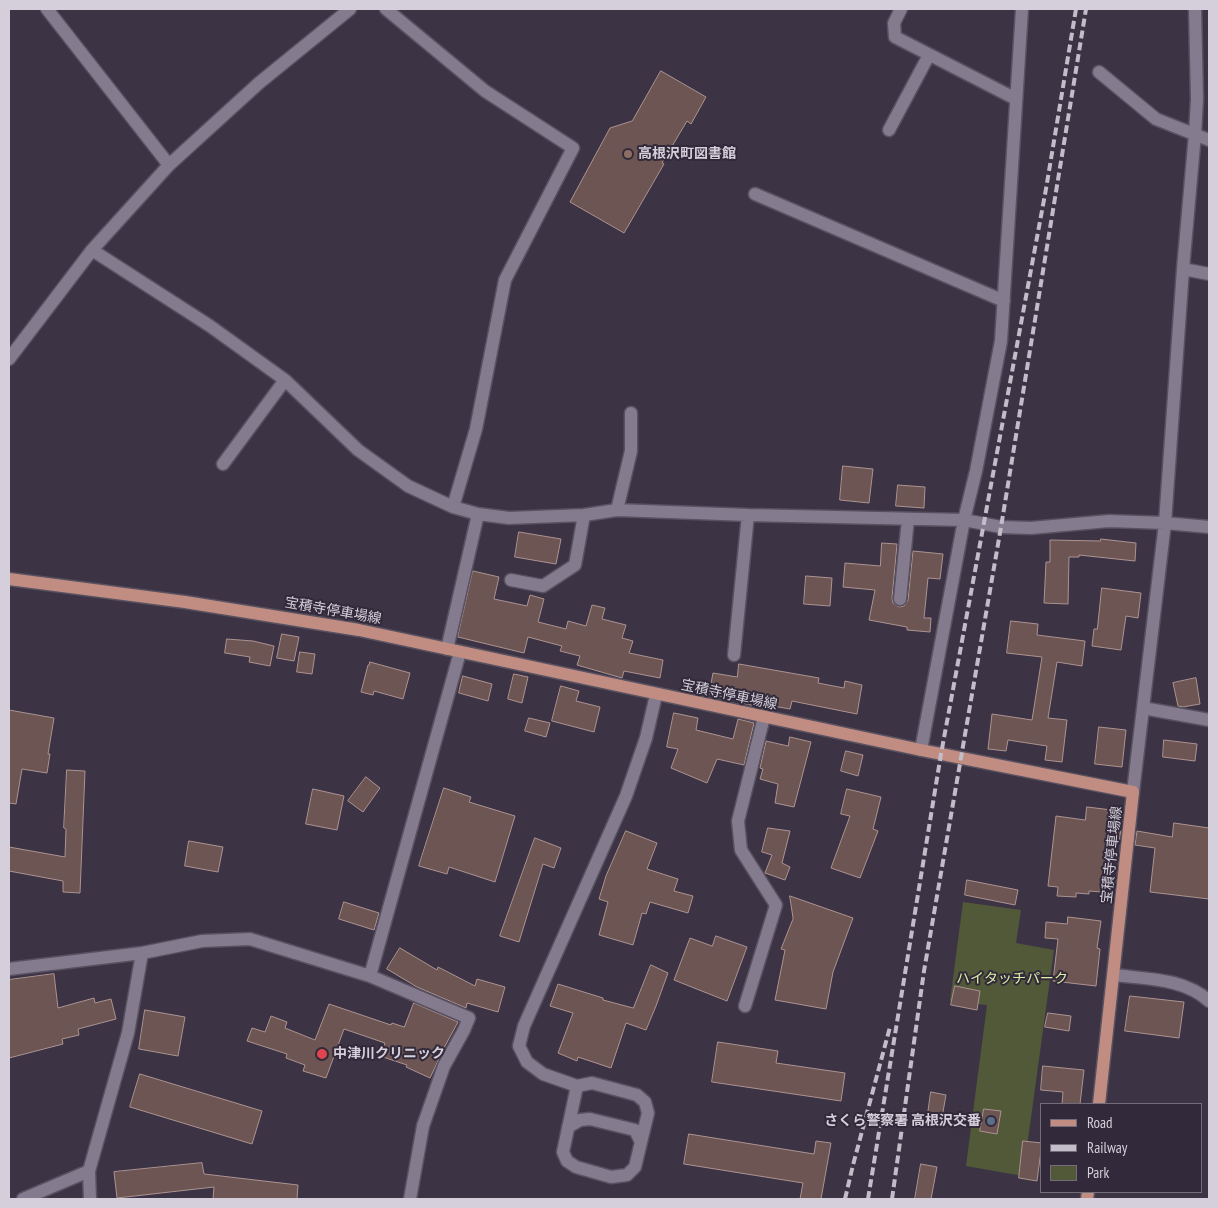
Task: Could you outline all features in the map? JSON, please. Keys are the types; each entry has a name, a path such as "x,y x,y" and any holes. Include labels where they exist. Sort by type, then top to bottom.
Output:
{"main road":[{"name":"宝積寺停車場線","path":"9,579 175,601 359,630 656,695 1133,792 1099,1103"}],"street":[{"path":"46,9 169,165"},
{"path":"9,359 92,250 169,165 259,83 350,9"},
{"path":"386,9 485,91 573,148 504,280 476,429 454,507"},
{"path":"901,9 894,23 895,37 1016,99"},
{"path":"921,750 964,520 976,471 1001,341 1022,9"},
{"path":"1133,792 1165,523 1183,269 1195,134 1197,99 1195,9"},
{"path":"889,130 929,55"},
{"path":"1099,72 1156,119 1209,140"},
{"path":"755,194 1004,301"},
{"path":"92,250 210,326 285,380 358,450 408,486 454,507 478,514 508,518 584,515 617,510 964,520 1001,527 1031,528 1109,521 1209,527"},
{"path":"1183,269 1209,274"},
{"path":"223,464 285,380"},
{"path":"617,510 631,451 631,414"},
{"path":"447,649 478,514"},
{"path":"511,580 543,586 576,565 584,515"},
{"path":"734,655 748,515"},
{"path":"900,599 908,519"},
{"path":"370,976 460,652"},
{"path":"577,1086 563,1152 567,1161 576,1167 611,1176 627,1175 635,1167 648,1113 645,1102 637,1095 592,1083 577,1086 543,1074 527,1062 519,1046 524,1026 626,796 646,738 656,695"},
{"path":"1143,708 1209,720"},
{"path":"745,1006 776,905 741,850 738,821 764,717"},
{"path":"9,969 142,953 202,941 250,940 370,976 469,1018 444,1066 423,1126 410,1199"},
{"path":"90,1199 89,1170 128,1033 142,953"},
{"path":"1114,975 1178,983 1209,1000"},
{"path":"568,1127 580,1120 590,1119 635,1130 641,1142"},
{"path":"23,1199 89,1170"}],"green space":[{"name":"ハイタッチパーク","path":"963,902 1021,910 1016,943 1054,950 1023,1176 966,1166 987,1005 950,1001"}],"building":[{"name":"高根沢町図書館","path":"661,71 706,97 691,124 687,121 624,233 570,202 610,128 632,121"},
{"path":"843,466 873,469 869,503 840,500"},
{"path":"898,485 925,487 924,508 896,506"},
{"path":"519,532 561,539 556,564 515,557"},
{"path":"1101,539 1136,543 1135,561 1079,555 1079,557 1069,557 1068,604 1044,603 1046,562 1050,562 1050,540 1100,541"},
{"path":"882,543 897,544 892,598 893,603 899,607 904,606 908,600 913,551 943,554 940,579 928,578 924,618 931,618 930,632 907,630 907,627 869,620 875,590 843,587 845,563 880,566"},
{"path":"473,571 499,577 494,599 527,606 530,595 544,599 538,622 566,629 568,621 586,626 592,605 605,608 602,619 626,625 622,638 633,641 629,653 663,660 660,678 624,671 622,678 577,665 580,656 560,651 562,646 528,637 524,653 458,637"},
{"path":"806,576 832,578 830,606 804,604"},
{"path":"1102,588 1141,593 1138,618 1126,616 1121,650 1092,646 1094,629 1097,629"},
{"path":"1011,621 1038,624 1037,635 1085,641 1082,666 1057,662 1048,718 1067,720 1062,762 1045,760 1047,746 1008,740 1006,751 988,749 992,714 1032,720 1042,657 1007,653"},
{"path":"282,634 299,637 294,661 277,658"},
{"path":"227,639 253,641 274,646 270,666 249,662 250,657 225,653"},
{"path":"300,652 315,654 312,674 297,672"},
{"path":"370,662 410,673 403,699 374,691 373,695 361,692"},
{"path":"739,664 819,678 818,683 844,688 845,681 862,685 857,714 792,701 790,709 761,704 760,707 742,703 742,700 709,694 713,673 737,677"},
{"path":"514,674 528,677 522,703 508,699"},
{"path":"463,676 492,684 488,701 459,693"},
{"path":"1196,678 1200,704 1178,706 1173,683"},
{"path":"561,686 579,691 576,701 600,707 594,732 552,721"},
{"path":"9,710 54,718 47,773 22,769 16,804 9,803"},
{"path":"674,713 698,718 696,730 733,739 738,719 754,723 744,765 717,759 707,783 671,768 678,749 667,747"},
{"path":"529,718 550,723 546,737 525,731"},
{"path":"1099,727 1126,730 1122,767 1095,764"},
{"path":"790,737 811,742 794,807 775,803 778,784 760,779 763,769 760,768 766,741 788,746"},
{"path":"1164,740 1197,744 1195,761 1163,757"},
{"path":"846,751 863,755 858,776 841,771"},
{"path":"67,770 85,771 80,893 63,892 63,881 9,871 9,847 65,857 66,829 64,828"},
{"path":"366,777 380,788 363,812 348,801"},
{"path":"444,788 471,797 469,802 515,816 495,882 449,867 447,874 419,866"},
{"path":"313,789 344,796 337,830 306,824"},
{"path":"847,789 881,797 873,829 878,831 860,878 831,868 850,816 841,814"},
{"path":"1087,807 1120,811 1117,828 1121,829 1119,842 1115,842 1113,854 1106,853 1102,892 1076,893 1076,897 1057,896 1058,887 1048,886 1056,816 1085,820"},
{"path":"1174,823 1209,828 1209,899 1150,892 1155,848 1135,845 1137,831 1172,837"},
{"path":"768,828 790,831 782,863 790,867 785,880 765,873 772,855 762,852"},
{"path":"626,831 657,843 647,869 678,879 674,891 693,896 688,913 650,902 646,914 642,913 633,945 599,935 608,902 599,899 606,876"},
{"path":"535,838 561,848 554,868 543,864 519,942 500,936"},
{"path":"189,841 223,847 218,872 185,866"},
{"path":"967,880 1018,890 1015,905 965,895"},
{"path":"790,896 853,918 833,972 826,1009 775,1000 785,950 781,949 793,919"},
{"path":"344,902 379,913 374,930 339,919"},
{"path":"1068,917 1101,921 1097,948 1100,949 1096,986 1053,981 1058,939 1045,938 1046,922 1067,924"},
{"path":"716,936 747,947 727,1001 674,980 690,938 712,946"},
{"path":"400,948 437,970 438,967 475,986 477,979 505,987 498,1012 467,1003 466,1008 417,987 387,969"},
{"path":"651,965 668,973 656,1006 646,1030 626,1023 611,1068 578,1057 577,1061 558,1053 573,1013 550,1006 558,984 603,998 603,1000 633,1008"},
{"path":"54,974 58,1008 94,998 95,1003 111,999 116,1019 78,1029 79,1035 62,1039 63,1044 9,1058 9,980"},
{"path":"955,986 980,991 977,1010 951,1005"},
{"path":"1130,996 1184,1002 1179,1038 1125,1031"},
{"path":"414,1003 458,1022 430,1078 406,1067 407,1065 380,1056 385,1043 344,1029 326,1078 303,1071 305,1065 286,1058 287,1054 247,1041 252,1028 265,1032 271,1016 287,1022 285,1028 315,1040 329,1004 391,1025 392,1023 404,1027"},
{"path":"145,1010 185,1017 178,1056 139,1049"},
{"path":"1048,1013 1071,1016 1069,1031 1045,1027"},
{"path":"718,1042 778,1051 776,1063 845,1073 841,1101 712,1082"},
{"path":"1043,1066 1084,1070 1080,1103 1062,1103 1063,1092 1041,1090"},
{"path":"140,1074 262,1111 252,1144 130,1107"},
{"path":"931,1092 946,1095 941,1123 927,1121"},
{"name":"さくら警察署 高根沢交番","path":"984,1109 1001,1111 997,1134 980,1131"},
{"path":"689,1134 814,1154 816,1141 831,1143 821,1199 800,1199 803,1183 684,1164"},
{"path":"1023,1141 1040,1143 1037,1181 1019,1178"},
{"path":"202,1163 204,1174 298,1185 297,1199 213,1199 214,1187 117,1198 114,1172"},
{"path":"921,1164 937,1167 931,1199 915,1199"}],"railway":[{"path":"868,1199 941,754 1046,189 1076,9"},
{"path":"892,1199 924,971 1001,527 1086,9"},
{"path":"845,1199 890,1027"}],"place":[{"name":"高根沢町図書館","path":"628,154"},
{"name":"中津川クリニック","path":"322,1054"},
{"name":"さくら警察署 高根沢交番","path":"991,1121"}]}
